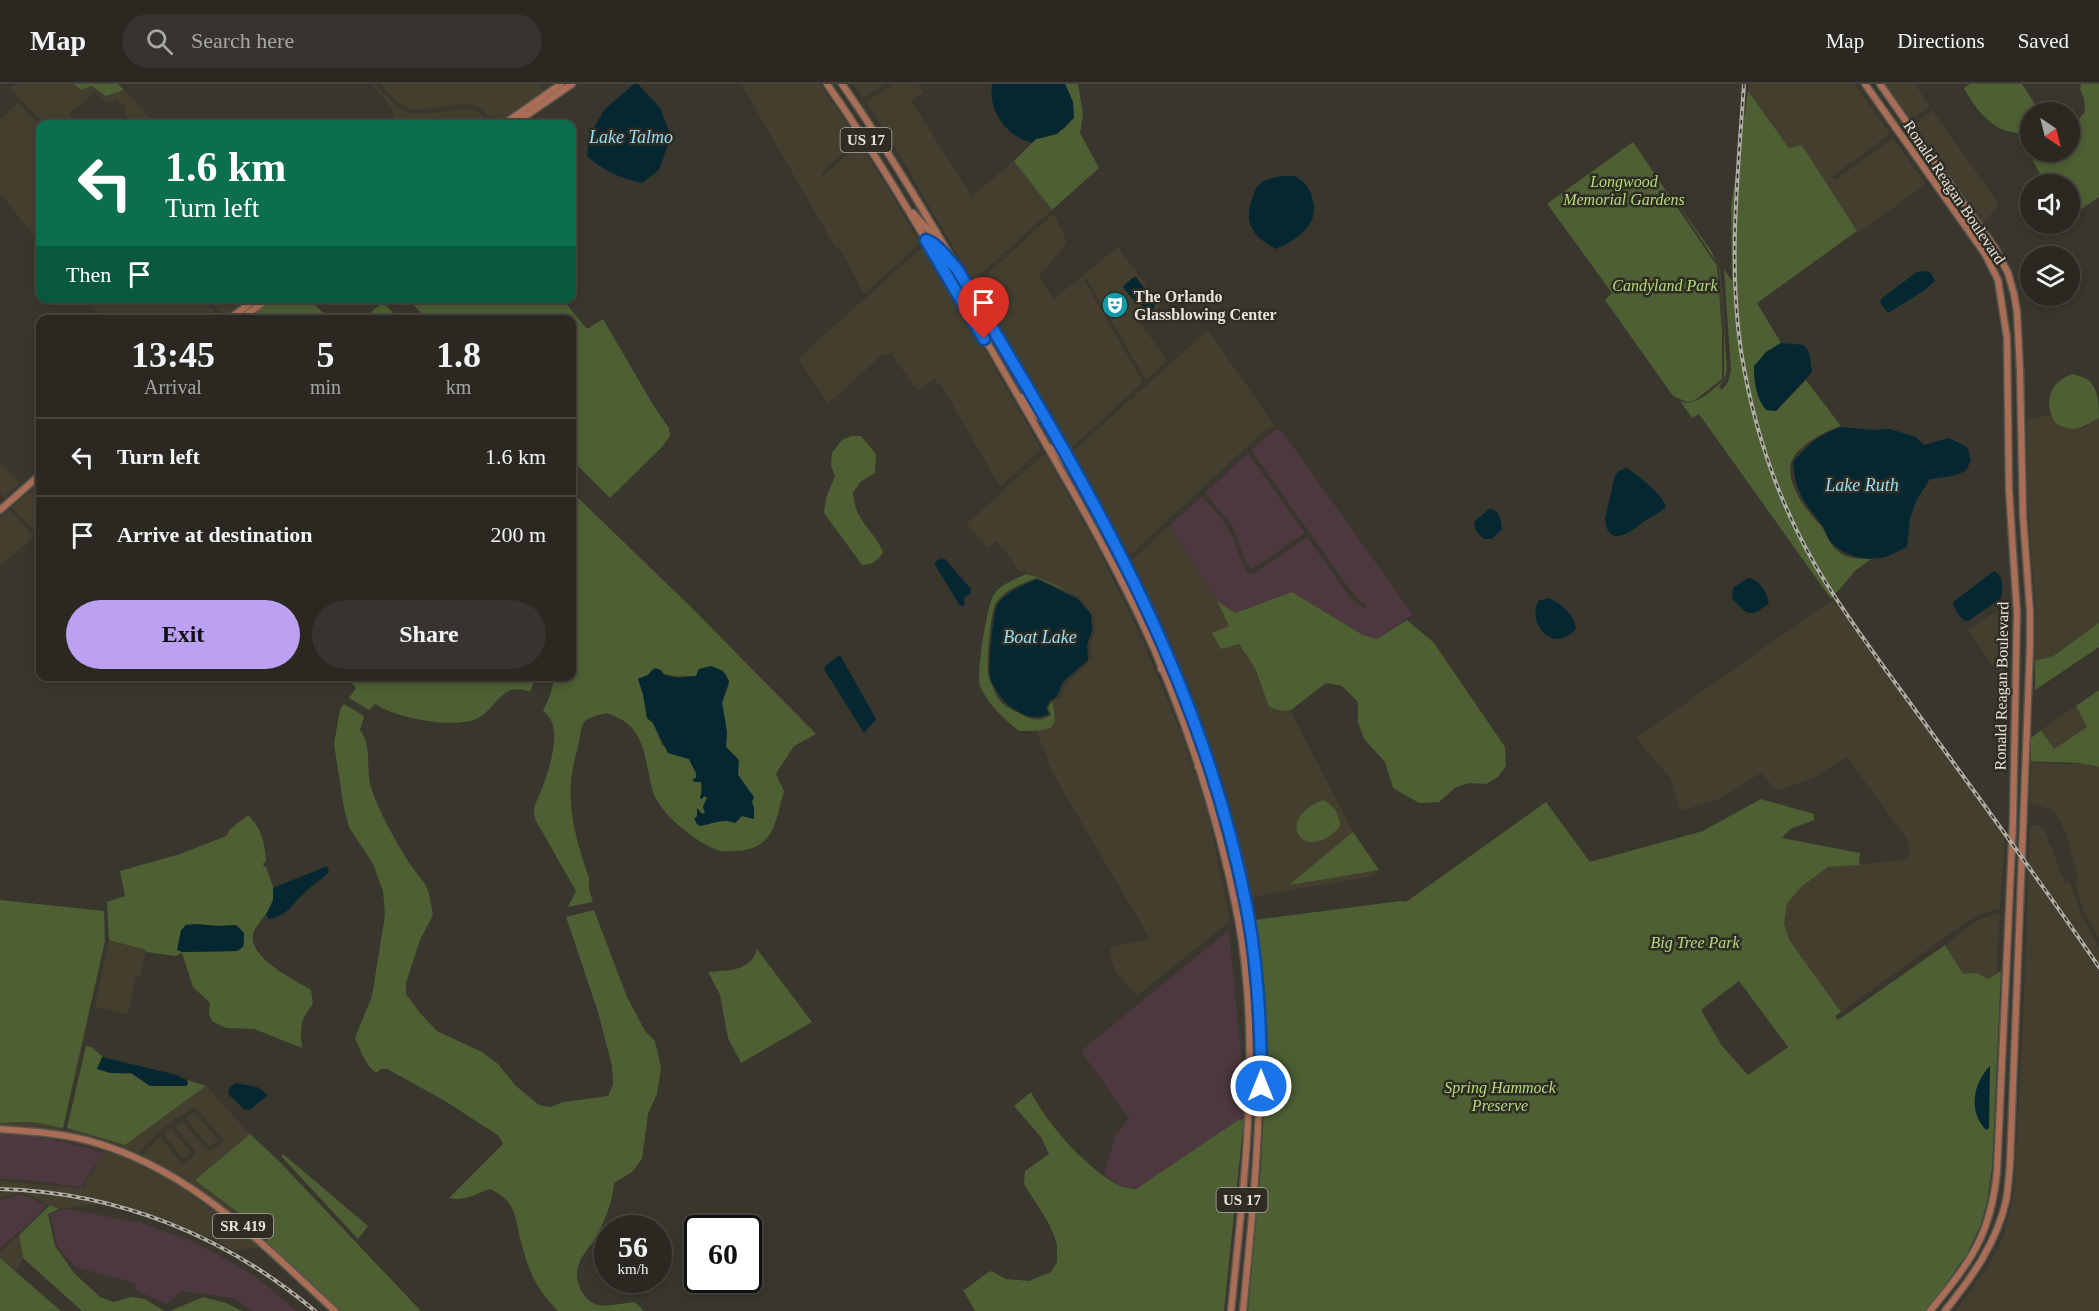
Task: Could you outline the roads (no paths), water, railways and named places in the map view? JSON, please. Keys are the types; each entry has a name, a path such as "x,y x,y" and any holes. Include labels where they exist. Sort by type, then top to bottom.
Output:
{"main road":[{"path":"510,120 561,84"},
{"path":"520,120 572,84"},
{"name":"US 17","path":"827,84 878,158 1103,545 1140,618 1179,712 1198,766 1218,833 1238,920 1249,1023 1246,1155 1232,1311"},
{"name":"US 17","path":"842,84 882,143 937,233 1118,547 1165,647 1204,746 1234,846 1248,912 1260,1037 1258,1142 1243,1311"},
{"name":"Ronald Reagan Boulevard","path":"1865,84 1970,232 1993,269 1998,280 2005,321 2009,490 2018,624 2013,813 1995,1198 1982,1237 1970,1262 1930,1311"},
{"name":"Ronald Reagan Boulevard","path":"1880,84 1979,224 2008,273 2014,294 2020,371 2023,516 2030,623 2025,813 2010,1164 2006,1200 1997,1232 1976,1272 1946,1311"},
{"path":"905,204 931,233 937,233"},
{"path":"926,240 937,246 957,269"},
{"path":"235,315 251,303"},
{"path":"246,314 253,303"},
{"path":"246,314 261,303"},
{"path":"2007,370 2020,371"},
{"path":"1012,385 1038,417 1046,420"},
{"path":"1048,447 1056,450 1084,485"},
{"path":"0,510 36,478"},
{"path":"1140,618 1158,643 1165,647"},
{"path":"1161,668 1170,674 1188,703"},
{"path":"1179,712 1197,744 1204,746"},
{"path":"1198,766 1206,773 1222,803"},
{"path":"2013,813 2025,813"},
{"path":"1249,1023 1260,1037"},
{"path":"1249,1044 1257,1049 1260,1056"},
{"name":"SR 419","path":"0,1129 86,1140 136,1159 185,1184 211,1200 239,1223 335,1311"}],"water":[{"name":"Lake Talmo","path":"634,84 638,84 660,108 671,136 659,170 642,183 613,173 599,166 587,156 589,136 604,110"},
{"path":"992,84 1065,84 1073,102 1074,118 1057,134 1036,139 1032,143 1023,140 1007,128 996,113"},
{"path":"1294,176 1307,186 1310,192 1313,201 1313,218 1304,231 1276,249 1262,240 1252,229 1250,208 1258,185 1276,177"},
{"path":"1917,272 1931,273 1935,281 1888,313 1880,302 1882,298"},
{"path":"1136,277 1155,303 1154,308 1149,311 1131,297 1123,287"},
{"path":"1781,343 1804,345 1809,352 1812,372 1776,411 1766,410 1756,389 1754,366 1766,352"},
{"name":"Lake Ruth","path":"1841,427 1890,429 1916,437 1924,445 1949,438 1967,447 1971,460 1966,471 1952,476 1930,479 1917,499 1910,518 1907,547 1888,556 1860,557 1835,546 1798,489 1793,462 1814,441"},
{"path":"1627,468 1655,491 1666,507 1628,533 1616,536 1607,529 1605,519 1614,479 1618,471"},
{"path":"1489,509 1498,513 1502,530 1491,539 1484,539 1476,531 1474,522"},
{"path":"941,558 945,559 971,589 970,594 964,598 965,605 960,606 935,565 935,562"},
{"path":"1994,571 2001,579 2001,598 1970,620 1965,621 1957,613 1953,602"},
{"path":"1748,578 1759,583 1769,603 1752,613 1741,608 1732,598 1733,588"},
{"name":"Boat Lake","path":"1037,579 1078,599 1091,614 1092,631 1087,644 1088,660 1063,682 1057,696 1049,702 1046,708 1049,714 1031,717 1013,709 999,694 990,677 990,652 998,603 1011,592"},
{"path":"1549,598 1563,607 1572,618 1576,629 1568,636 1559,639 1551,638 1539,627 1536,619 1538,601"},
{"path":"840,655 876,719 864,733 824,669"},
{"path":"711,666 723,671 729,681 722,703 727,732 726,747 739,760 738,775 754,797 752,802 754,819 742,816 735,823 721,821 699,826 694,819 697,816 697,808 705,814 703,807 707,798 705,796 700,798 701,782 694,782 696,773 689,759 668,753 653,723 647,718 638,679 648,675 655,668 661,670 664,675 678,678 696,676 699,669"},
{"path":"327,866 329,872 288,910 269,919 266,915 273,900 273,888"},
{"path":"186,925 236,925 244,933 243,947 237,951 182,952 177,950 181,930"},
{"path":"102,1057 177,1075 187,1080 188,1084 186,1086 150,1086 131,1073 110,1073 97,1069"},
{"path":"1990,1066 1989,1128 1986,1130 1977,1115 1975,1098 1980,1081"},
{"path":"236,1083 257,1087 268,1095 250,1110 244,1109 228,1094 230,1087"}],"railway":[{"path":"1744,84 1735,218 1737,318 1741,351 1754,412 1783,500 1810,556 1850,619 2099,967"},
{"path":"0,1189 43,1192 86,1199 128,1209 168,1223 207,1240 245,1261 281,1284 315,1311"}],"place":[{"name":"The Orlando Glassblowing Center","path":"1115,305"}],"park label":[{"name":"Longwood Memorial Gardens","path":"1624,190"},
{"name":"Candyland Park","path":"1665,285"},
{"name":"Big Tree Park","path":"1695,942"},
{"name":"Spring Hammock Preserve","path":"1500,1096"}]}
